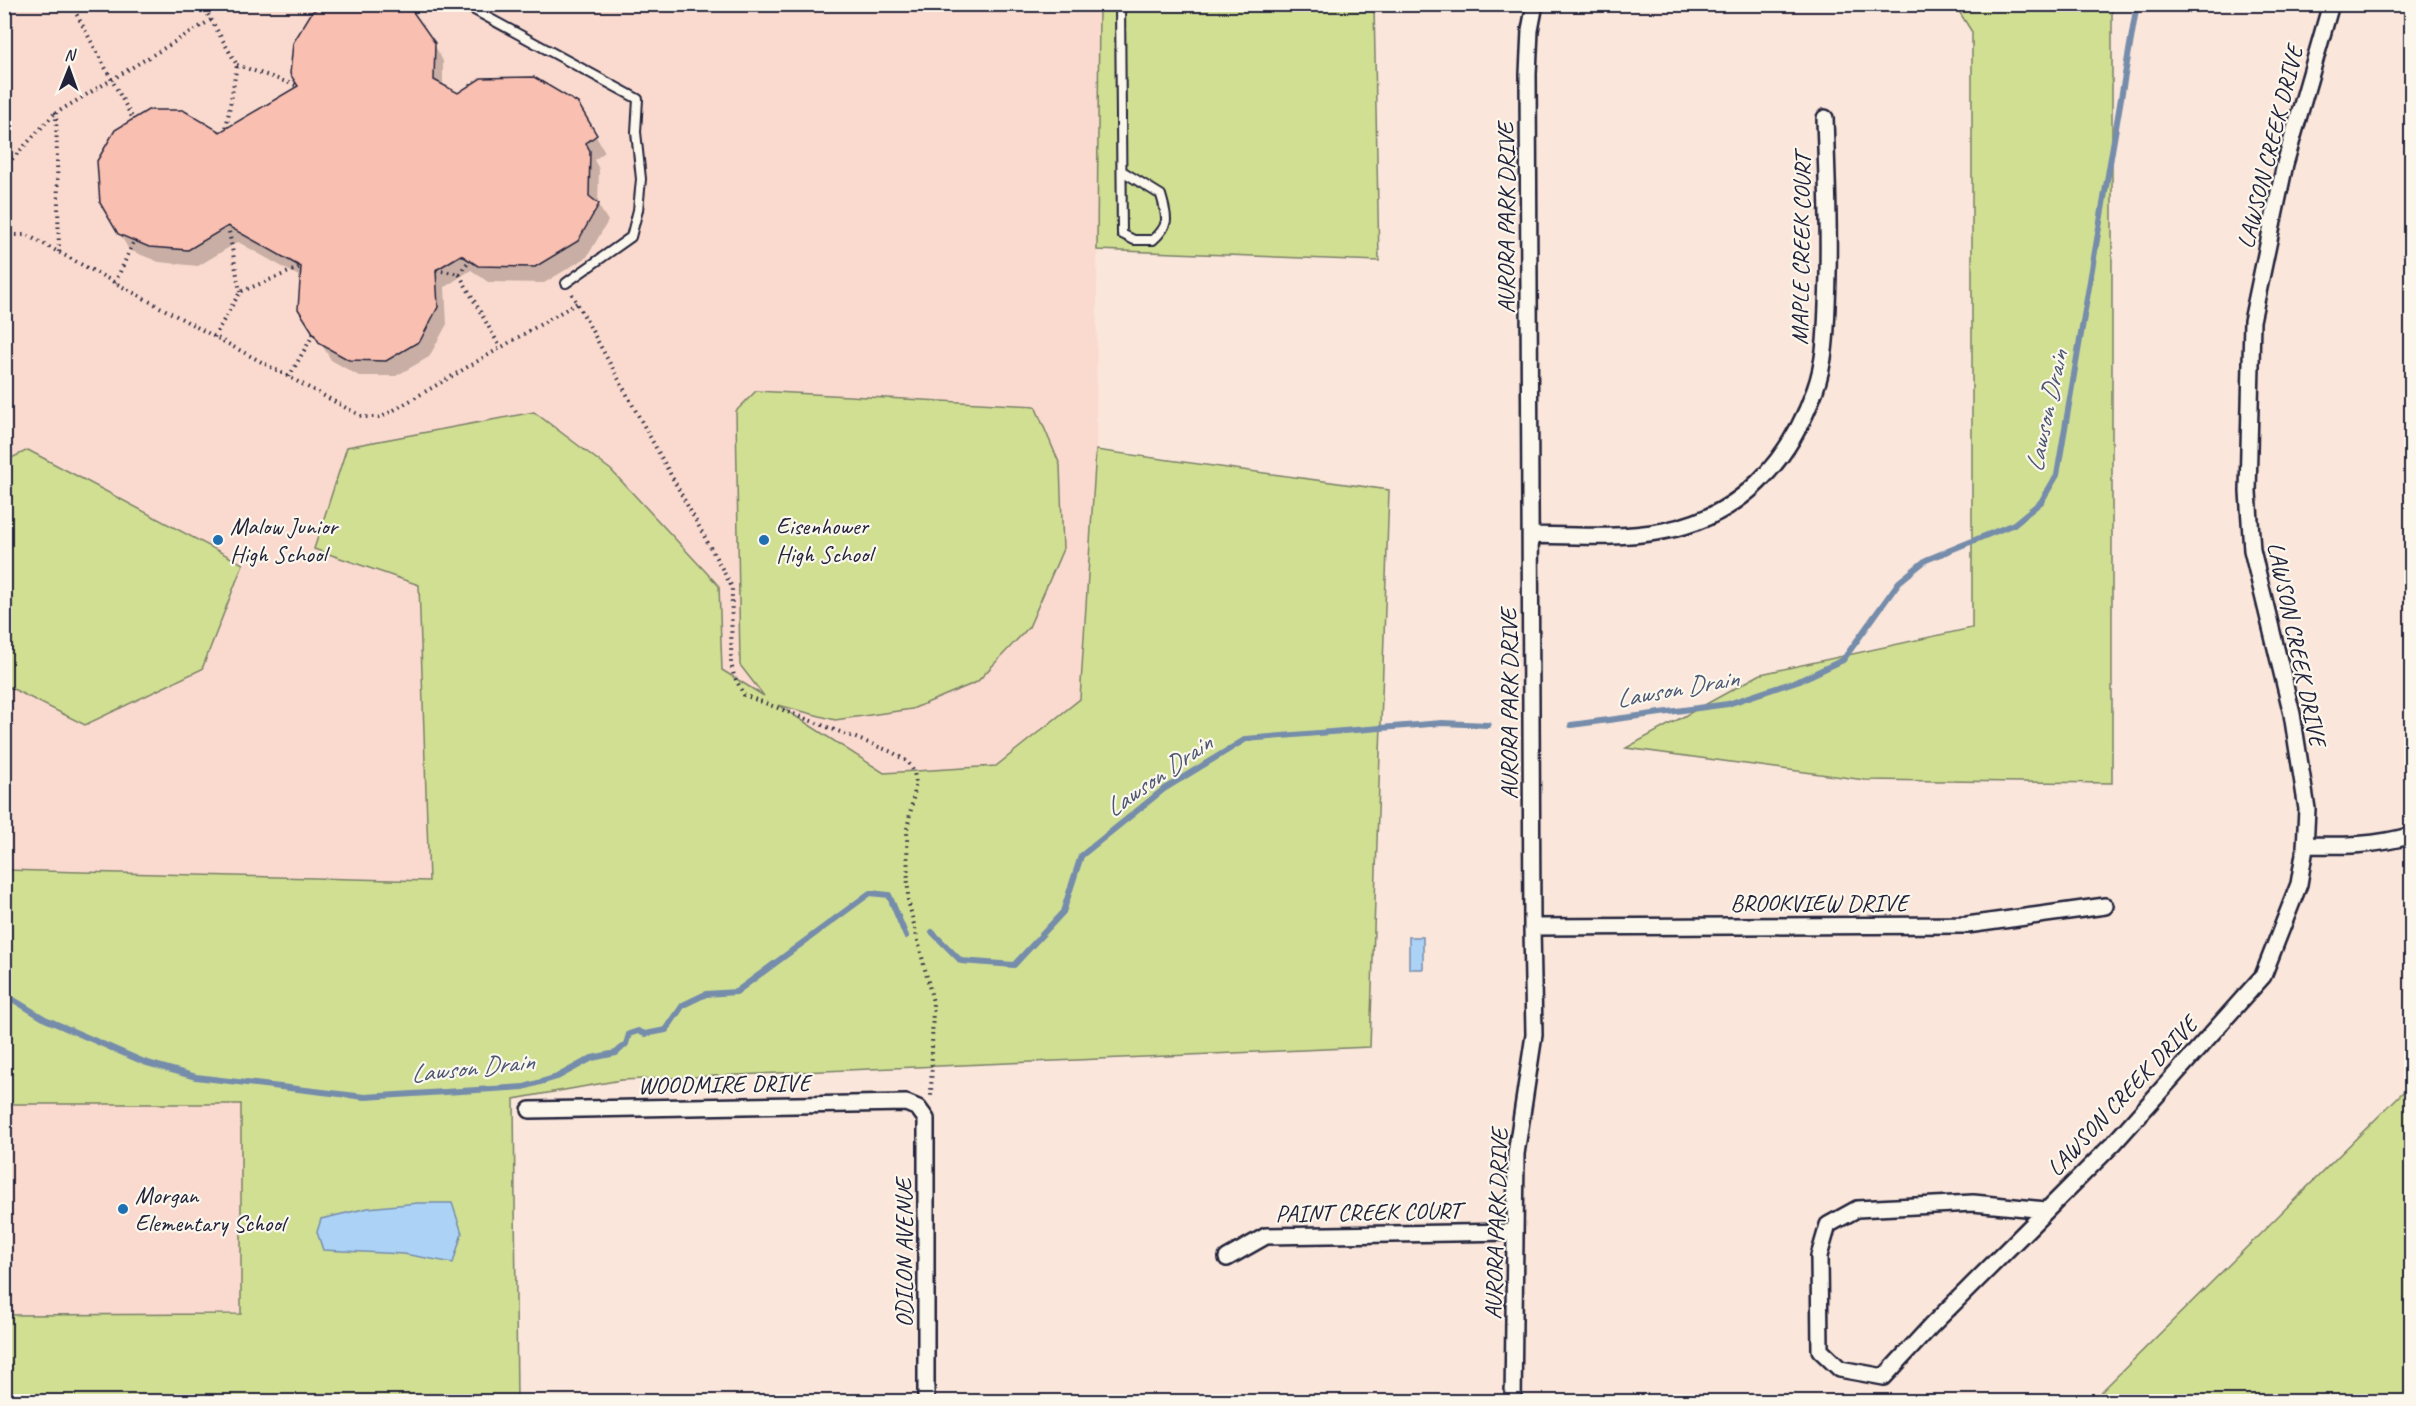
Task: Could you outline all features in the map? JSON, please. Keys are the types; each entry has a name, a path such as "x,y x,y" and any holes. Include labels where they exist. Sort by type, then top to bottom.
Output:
{"street":[{"name":"AURORA PARK DRIVE","path":"1513,1401 1516,1154 1534,1035 1528,74 1530,30 1535,4"},
{"name":"LAWSON CREEK DRIVE","path":"2046,1210 1973,1203 1857,1209 1828,1225 1819,1256 1820,1350 1840,1369 1884,1377 1930,1326 2114,1143 2263,976 2299,884 2305,845 2307,808 2292,714 2252,550 2248,492 2252,321 2285,164 2331,4"},
{"name":"MAPLE CREEK COURT","path":"1531,535 1602,537 1663,531 1711,516 1741,499 1769,472 1795,433 1811,398 1822,357 1828,275 1825,118"},
{"path":"2305,845 2352,846 2395,840 2412,835"},
{"name":"BROOKVIEW DRIVE","path":"1532,927 1967,925 2104,906"},
{"name":"WOODMIRE DRIVE","path":"530,1110 906,1103 922,1114"},
{"name":"ODILON AVENUE","path":"922,1114 926,1401"},
{"name":"PAINT CREEK COURT","path":"1227,1258 1266,1236 1515,1232"}],"lane":[{"path":"463,4 638,99 636,132 641,179 638,210 631,237 566,283"},
{"path":"1120,4 1122,234 1134,240 1153,240 1164,230 1167,214 1161,195 1122,171"}],"path":[{"path":"71,4 133,119"},
{"path":"202,4 237,65 226,129"},
{"path":"4,168 56,113 212,20"},
{"path":"237,65 298,86"},
{"path":"56,113 59,252"},
{"path":"228,226 240,292"},
{"path":"4,235 27,235 363,417 382,417 577,303 732,587 731,663 734,676 744,695 892,752 909,762 914,772 916,784 907,829 908,900 933,1002 931,1098 922,1114"},
{"path":"115,283 134,241"},
{"path":"459,274 469,261"},
{"path":"214,337 240,292 301,267"},
{"path":"436,270 459,274"},
{"path":"459,274 501,347"},
{"path":"289,377 314,333"}],"shaded area":[{"path":"4,5 1099,5 1096,450 1103,1058 621,1080 514,1099 241,1104 241,1314 5,1315"}],"green space":[{"path":"1099,5 1374,5 1379,261 1097,250"},
{"path":"1955,5 2112,5 2112,783 1865,780 1626,748 1761,674 1972,628 1972,32"},
{"path":"756,391 1035,406 1060,465 1063,549 1029,627 977,682 912,709 835,720 778,705 884,773 996,766 1080,699 1096,450 1389,490 1370,1047 621,1080 514,1099 517,1401 5,1401 4,1315 241,1314 241,1104 5,1104 5,870 429,881 419,585 314,549 347,447 534,412 611,470 719,586 722,670 764,696 740,665 736,411"},
{"path":"28,450 243,564 202,669 85,725 5,685 5,461"},
{"path":"2411,1084 2411,1401 2092,1401"}],"water":[{"path":"1409,937 1423,937 1423,969 1409,969"},
{"path":"418,1203 452,1203 462,1233 453,1263 404,1254 323,1250 317,1232 321,1219 368,1208"}],"building":[{"path":"324,4 404,4 411,9 435,43 434,80 458,93 481,78 534,77 578,103 597,135 586,143 590,151 589,196 599,204 578,241 535,267 478,266 461,255 436,270 438,307 420,341 386,361 349,360 320,344 298,309 301,267 228,226 188,250 149,247 118,234 100,203 97,161 115,130 148,110 183,110 220,132 298,86 290,74 293,43 312,12"}],"waterway":[{"name":"Lawson Drain","path":"1571,725 1728,704 1803,679 1843,660 1899,582 1926,560 2014,524 2041,502 2057,475 2137,4"},
{"name":"Lawson Drain","path":"932,932 961,961 1014,965 1063,912 1081,856 1164,789 1246,739 1442,723 1488,725"},
{"name":"Lawson Drain","path":"4,994 45,1019 144,1062 196,1077 365,1097 524,1087 557,1077 592,1058 616,1053 626,1044 629,1034 638,1031 645,1034 666,1030 683,1005 706,994 736,992 870,893 889,895 906,936"}],"place":[{"name":"Malow Junior High School","path":"218,540"},
{"name":"Eisenhower High School","path":"764,540"},
{"name":"Morgan Elementary School","path":"123,1209"}]}
